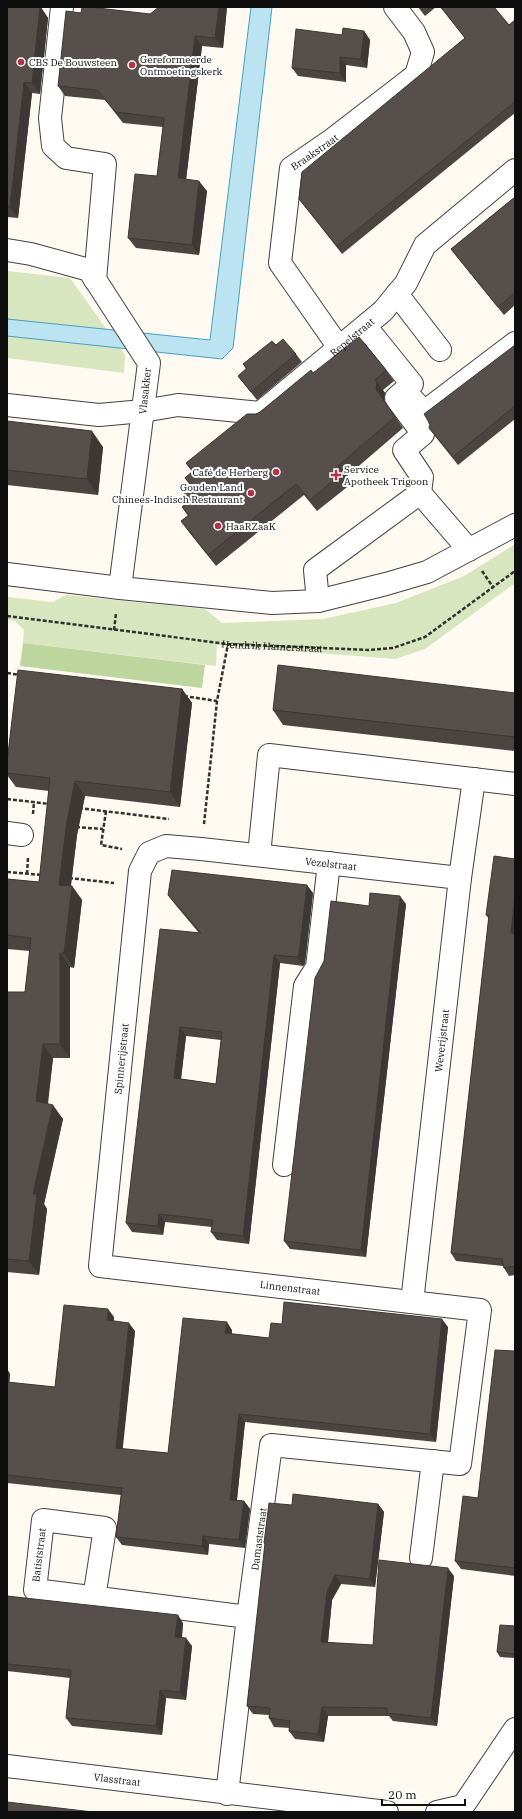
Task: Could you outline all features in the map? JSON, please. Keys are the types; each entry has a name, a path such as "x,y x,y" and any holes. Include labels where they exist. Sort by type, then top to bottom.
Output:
{"street":[{"path":"62,7 50,118 53,146 66,158 105,164 95,280"},
{"name":"Braakstraat","path":"340,349 280,263 291,168 332,139 416,75 423,52 414,32 395,7"},
{"name":"Repelstraat","path":"143,411 178,405 260,413 340,349 383,311 406,283 425,245 515,170"},
{"name":"Vlasakker","path":"7,250 31,254 89,270 148,363 120,588"},
{"path":"397,294 440,350"},
{"path":"318,601 315,570 420,493 422,477 404,450 423,434 396,398 412,384 366,327"},
{"path":"405,390 424,412 515,343"},
{"path":"7,405 99,415 143,411"},
{"path":"420,493 469,550"},
{"path":"7,574 120,588 272,603 318,601 427,572 515,525"},
{"path":"259,855 269,755 515,784"},
{"name":"Weverijstraat","path":"412,1302 460,878 474,779"},
{"name":"Vezelstraat","path":"148,853 166,846 460,878"},
{"name":"Spinnerijstraat","path":"100,1266 140,871 148,853"},
{"path":"284,1165 305,986 317,967 329,863"},
{"name":"Linnenstraat","path":"100,1266 480,1310"},
{"name":"Damaststraat","path":"227,1794 248,1617 271,1445 460,1464 480,1310"},
{"path":"421,1558 433,1461"},
{"path":"94,1598 248,1617"},
{"path":"437,1812 463,1806 515,1729"},
{"name":"Vlasstraat","path":"7,1766 227,1794 261,1805 387,1812"}],"path":[{"name":"Hendrik Hamerstraat","path":"7,616 228,644 368,650 393,648 425,637 515,570"},
{"path":"201,849 218,701 228,644"},
{"path":"7,673 23,675"},
{"path":"178,696 218,701"},
{"path":"7,799 55,805"},
{"path":"77,807 174,820"},
{"path":"106,811 101,846 148,853"},
{"path":"197,822 204,823"},
{"path":"68,826 103,829"},
{"path":"7,872 49,876"},
{"path":"64,878 139,886"}],"green space":[{"path":"7,271 70,278 125,355 124,373 7,358"},
{"path":"515,544 515,583 425,649 395,659 217,645 216,666 23,643 24,630 15,621 7,620 7,597 53,602 66,595 205,609 222,623 323,619 396,603 464,576"},
{"path":"23,643 205,665 202,688 20,666"}],"water":[{"path":"251,7 272,7 233,348 222,359 7,336 7,319 210,340"}],"building":[{"name":"CBS De Bouwsteen","path":"7,7 40,7 32,83 24,82 10,207 7,206"},
{"name":"Gereformeerde Ontmoetingskerk","path":"82,7 150,14 159,7 219,7 215,38 195,36 178,178 199,181 192,245 128,238 135,174 157,176 164,118 116,112 97,90 58,86 66,11 81,13"},
{"path":"441,7 494,7 509,25 515,20 515,102 337,246 299,199 302,172 465,38"},
{"path":"343,28 364,31 361,59 340,57 340,73 292,68 296,29 342,35"},
{"path":"515,197 515,293 498,307 451,249"},
{"path":"359,337 386,370 375,380 377,382 376,389 395,417 338,466 343,473 310,500 296,484 208,555 181,521 189,515 182,507 190,500 183,492 192,486 185,478 193,471 186,463 247,414 256,414 260,412 311,370 313,373"},
{"path":"283,339 296,354 251,392 238,376 247,368 243,364 272,341 276,345"},
{"path":"515,345 515,406 453,457 429,428 430,424 424,414"},
{"path":"7,421 92,431 87,479 7,470"},
{"path":"278,665 515,693 515,737 273,710"},
{"path":"18,670 182,689 170,792 75,781 67,821 59,885 72,886 64,953 60,953 60,1044 43,1044 36,1101 53,1105 33,1194 37,1194 29,1261 7,1259 7,992 25,992 31,938 7,935 7,879 39,882 50,778 7,773"},
{"path":"494,856 515,859 515,896 511,933 515,934 515,1266 504,1268 502,1259 451,1253 489,915 486,915"},
{"path":"172,870 307,885 299,954 297,957 274,955 243,1236 211,1232 213,1220 159,1214 158,1226 126,1223 160,929 201,933 168,895","holes":["180,1027 222,1032 216,1084 174,1078"]},
{"path":"370,893 400,896 361,1250 284,1241 315,978 324,961 331,901 369,906"},
{"path":"284,1302 442,1319 430,1434 239,1414 230,1500 244,1501 239,1540 203,1536 202,1546 116,1537 122,1488 7,1475 7,1382 55,1387 64,1305 108,1309 107,1320 129,1323 116,1448 168,1453 183,1318 227,1322 225,1333 269,1338 271,1323 282,1324"},
{"path":"495,1350 515,1351 515,1568 455,1561 463,1496 478,1498"},
{"path":"293,1494 378,1504 370,1579 335,1575 327,1592 321,1642 373,1645 379,1560 448,1568 431,1718 387,1713 387,1708 322,1707 318,1734 289,1731 290,1721 269,1718 270,1708 247,1706 269,1503 292,1505"},
{"path":"7,1596 178,1615 175,1637 186,1638 180,1692 160,1690 156,1726 66,1718 71,1670 7,1664"},
{"path":"500,1625 515,1626 515,1654 497,1652"},
{"path":"7,1802 93,1812 7,1812"}],"place":[{"name":"CBS De Bouwsteen","path":"21,62"},
{"name":"Gereformeerde Ontmoetingskerk","path":"132,65"},
{"name":"Café de Herberg","path":"276,472"},
{"name":"Service Apotheek Trigoon","path":"336,475"},
{"name":"Gouden Land Chinees-Indisch Restaurant","path":"251,493"},
{"name":"HaaRZaaK","path":"218,526"}]}
